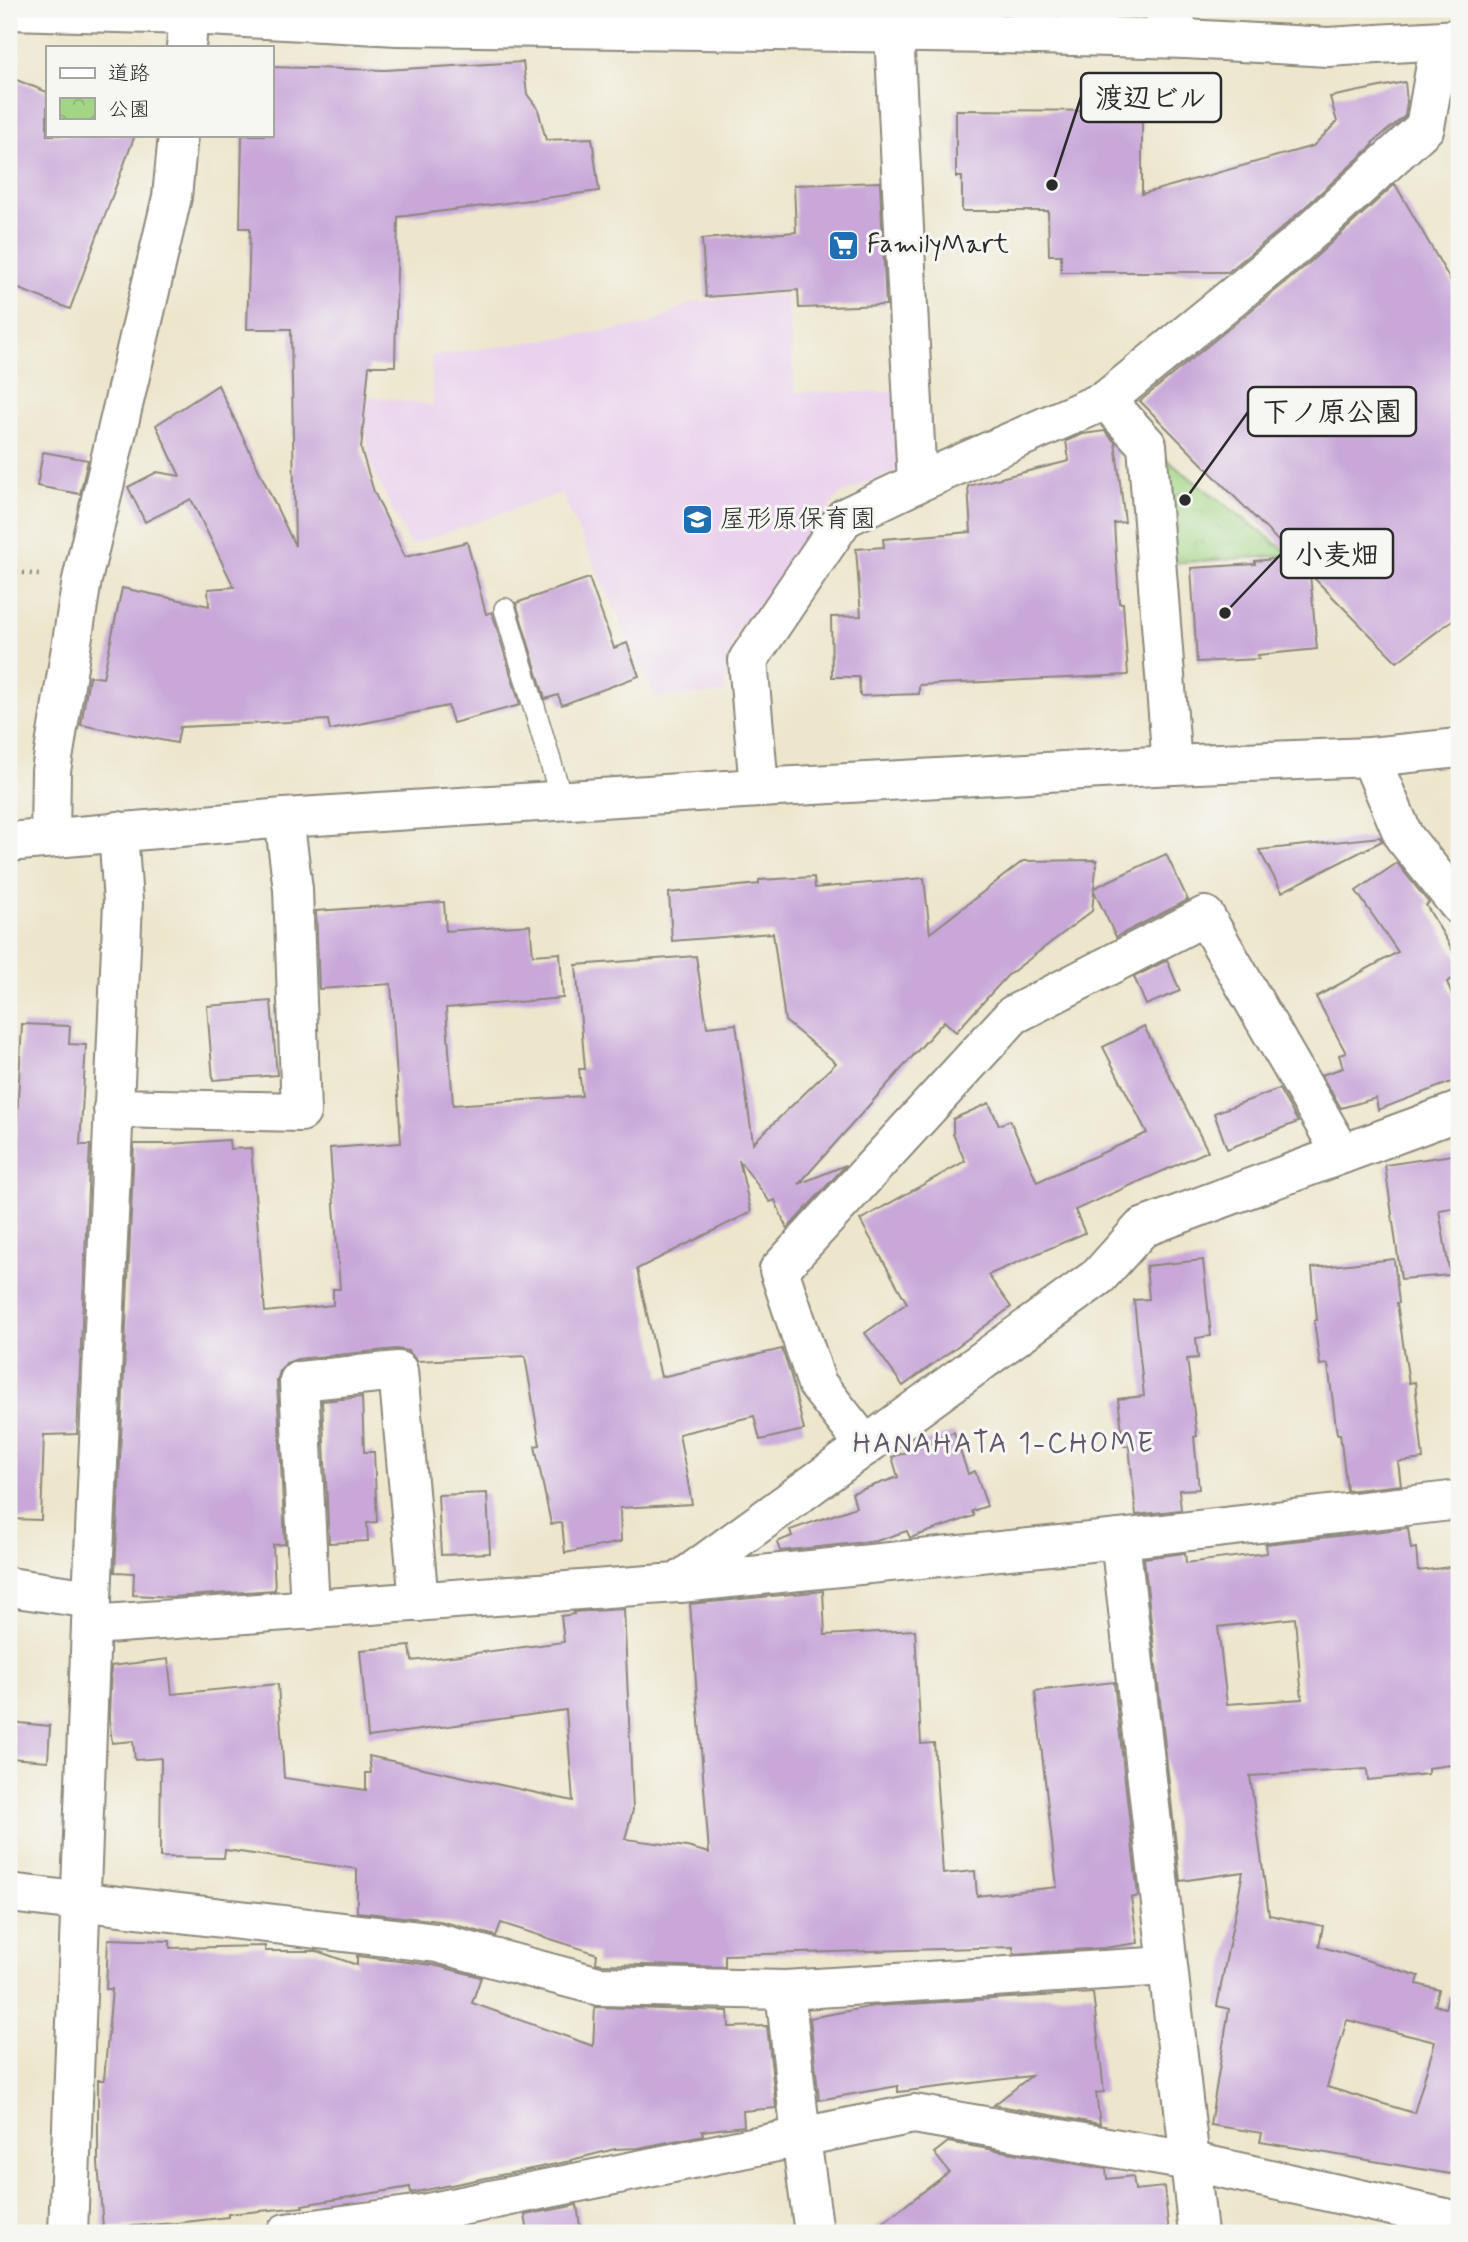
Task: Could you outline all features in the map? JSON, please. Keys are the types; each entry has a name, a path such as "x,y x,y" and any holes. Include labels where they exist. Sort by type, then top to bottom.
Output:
{"street":[{"path":"1163,9 1186,39"},
{"path":"9,10 187,31 398,26 894,32 991,21 1186,39 1328,47 1450,41 1425,127 1295,246 1106,400 844,518 748,660 759,788"},
{"path":"894,32 917,483"},
{"path":"50,838 51,771 82,580 172,197 178,136"},
{"path":"1106,400 1147,446 1172,765"},
{"path":"9,842 284,818 759,788 1370,757 1459,748"},
{"path":"1370,757 1404,837 1459,905"},
{"path":"113,1108 301,1112 293,889 284,818"},
{"path":"68,2233 123,902 118,831"},
{"path":"866,1446 817,1384 779,1270 1013,1015 1205,916 1342,1154"},
{"path":"677,1583 1099,1276 1142,1228 1459,1111"},
{"path":"310,1609 299,1381 398,1371 419,1602"},
{"path":"9,1587 92,1612 310,1609 677,1583 1120,1539 1459,1500"},
{"path":"1120,1539 1198,2233"},
{"path":"9,1893 437,1943 598,1986 785,1990 1167,1966"},
{"path":"785,1990 814,2233"},
{"path":"286,2233 422,2214 914,2115 1189,2161 1459,2221"}],"lane":[{"path":"505,609 562,801"}],"shaded area":[{"name":"屋形原保育園","path":"787,294 795,392 897,392 897,470 839,495 734,638 724,693 656,698 561,493 410,545 371,466 360,395 433,405 431,356 647,325 692,302"}],"green space":[{"path":"1147,445 1291,555 1157,564"}],"building":[{"path":"523,62 527,94 538,109 546,140 592,138 599,191 398,217 395,366 369,366 361,449 374,492 405,557 467,542 486,614 492,612 520,705 453,723 448,706 330,730 328,720 180,727 177,743 81,725 89,676 103,678 122,588 209,606 208,589 234,587 191,499 145,522 128,487 157,472 180,476 156,425 218,385 295,546 291,329 247,329 250,228 240,228 242,136 273,136 273,67 385,70"},
{"path":"9,77 46,92 46,136 135,136 70,309 9,285"},
{"path":"1405,82 1405,116 1372,143 1373,145 1281,229 1228,272 1061,272 1061,255 1049,255 1048,211 962,211 962,177 956,177 956,110 1142,111 1142,194 1313,146 1337,122 1330,97"},
{"name":"FamilyMart","path":"880,182 886,305 799,308 798,290 706,297 702,239 796,232 794,185"},
{"path":"1395,184 1459,295 1459,615 1397,662 1310,574 1317,649 1258,655 1259,659 1197,662 1191,568 1255,564 1255,561 1294,557 1140,401 1309,263"},
{"path":"1105,431 1115,442 1125,522 1114,523 1119,603 1123,603 1128,675 919,685 919,694 860,696 859,677 832,677 831,617 861,616 856,549 884,547 883,539 971,532 968,486 1069,461 1066,441 1083,434"},
{"path":"43,452 88,460 80,494 37,486"},
{"path":"589,578 614,648 627,643 639,676 562,705 558,695 545,699 516,603"},
{"path":"1380,837 1382,841 1282,892 1259,850"},
{"path":"1166,854 1188,900 1116,937 1094,891 1092,911 1007,976 956,1032 944,1021 799,1184 846,1165 787,1229 775,1200 770,1202 739,1160 751,1212 637,1269 661,1377 782,1349 804,1430 760,1440 754,1416 679,1434 692,1504 620,1508 621,1542 565,1553 562,1523 551,1524 535,1446 540,1445 525,1356 417,1361 408,1351 396,1349 297,1359 286,1363 277,1381 285,1544 273,1545 275,1590 173,1597 133,1595 134,1573 115,1572 134,1144 229,1140 230,1149 251,1148 265,1312 333,1305 333,1289 340,1289 330,1148 401,1143 391,984 319,989 316,911 444,902 446,931 530,925 533,955 560,953 563,998 446,1008 453,1105 582,1096 579,1069 585,1069 576,965 696,956 707,1027 736,1024 753,1143 836,1063 785,1021 773,933 672,941 669,893 759,884 759,880 814,877 815,888 924,878 930,933 1023,861 1097,860 1094,888"},
{"path":"1397,863 1429,903 1426,905 1459,961 1459,975 1447,982 1459,1014 1459,1079 1378,1110 1376,1098 1341,1108 1321,1075 1343,1068 1339,1055 1346,1053 1316,997 1398,952 1356,891"},
{"path":"1167,960 1180,991 1146,1005 1134,977"},
{"path":"271,1001 277,1075 213,1080 207,1006"},
{"path":"22,1024 70,1026 69,1044 86,1045 80,1145 90,1145 77,1434 44,1435 41,1520 9,1519 9,1135 16,1136"},
{"path":"1144,1026 1208,1151 1075,1210 1085,1233 988,1275 1011,1307 903,1386 865,1333 907,1303 860,1220 965,1161 953,1134 953,1119 989,1103 999,1125 1010,1120 1037,1182 1147,1133 1103,1047"},
{"path":"1279,1089 1298,1122 1227,1149 1214,1113"},
{"path":"1459,1154 1459,1207 1439,1210 1450,1275 1401,1279 1385,1165"},
{"path":"1394,1259 1397,1303 1409,1383 1415,1382 1423,1459 1398,1462 1401,1485 1347,1491 1328,1364 1320,1365 1314,1321 1317,1320 1312,1268"},
{"path":"1203,1260 1211,1336 1196,1338 1198,1358 1187,1359 1197,1436 1194,1437 1199,1489 1179,1490 1181,1510 1136,1515 1129,1446 1124,1446 1118,1399 1144,1396 1134,1300 1149,1299 1146,1266"},
{"path":"362,1397 364,1452 374,1452 377,1522 367,1523 368,1541 329,1543 322,1401"},
{"path":"954,1432 968,1474 975,1471 987,1506 972,1511 974,1516 910,1538 907,1531 876,1541 780,1551 777,1542 792,1536 790,1530 856,1507 852,1493 898,1477 892,1457 910,1451 909,1447"},
{"path":"487,1493 490,1553 441,1555 438,1495"},
{"path":"1408,1528 1411,1549 1416,1548 1418,1571 1459,1566 1459,1764 1428,1768 1428,1774 1368,1780 1367,1769 1250,1776 1269,1915 1323,1926 1319,1946 1419,1976 1417,1984 1439,1990 1435,2005 1445,2008 1449,1995 1459,1997 1459,2143 1451,2174 1260,2142 1262,2133 1210,2125 1229,2009 1217,2006 1243,1872 1180,1881 1144,1558 1185,1553 1186,1563 1267,1553 1266,1544","holes":["1295,1618 1302,1699 1227,1704 1218,1627","1347,2020 1435,2042 1414,2113 1327,2087"]},
{"path":"823,1591 825,1635 915,1630 921,1744 934,1743 943,1874 975,1871 977,1896 1057,1887 1035,1691 1114,1682 1138,1896 1131,1898 1138,1943 1014,1954 1013,1947 725,1955 725,1967 596,1963 597,1954 501,1923 496,1936 440,1921 357,1912 357,1869 225,1850 224,1858 160,1857 161,1758 135,1760 133,1741 112,1743 109,1717 111,1666 168,1659 172,1694 278,1684 284,1778 366,1790 366,1773 371,1773 369,1756 573,1801 566,1710 368,1737 360,1650 410,1646 412,1661 564,1642 561,1616 574,1614 573,1612 624,1609 633,1810 625,1839 687,1847 709,1853 690,1604"},
{"path":"9,1722 50,1726 48,1761 9,1758"},
{"path":"108,1939 170,1941 170,1948 265,1946 265,1951 317,1951 357,1965 357,1956 433,1965 481,1977 472,2003 593,2046 595,2007 728,2011 729,2027 767,2026 776,2108 743,2111 744,2126 702,2131 703,2135 638,2148 615,2149 571,2161 411,2193 410,2187 302,2205 303,2207 228,2214 228,2217 176,2223 103,2228 98,2163 98,2080 104,2080 112,1989 106,1989"},
{"path":"1093,1993 1104,2092 1096,2093 1100,2124 994,2105 1031,2076 898,2092 898,2086 819,2100 810,2018 874,2006"},
{"path":"948,2142 1106,2169 1107,2179 1133,2176 1135,2190 1164,2187 1169,2233 869,2233 949,2172 934,2153"},
{"path":"577,2205 581,2233 528,2233 525,2215"}],"place":[{"name":"渡辺ビル","path":"1052,185"},
{"name":"FamilyMart","path":"844,245"},
{"name":"下ノ原公園","path":"1185,500"},
{"name":"屋形原保育園","path":"697,520"},
{"name":"小麦畑","path":"1225,613"}],"district":[{"name":"HANAHATA 1-CHOME","path":"1004,1444"}]}
